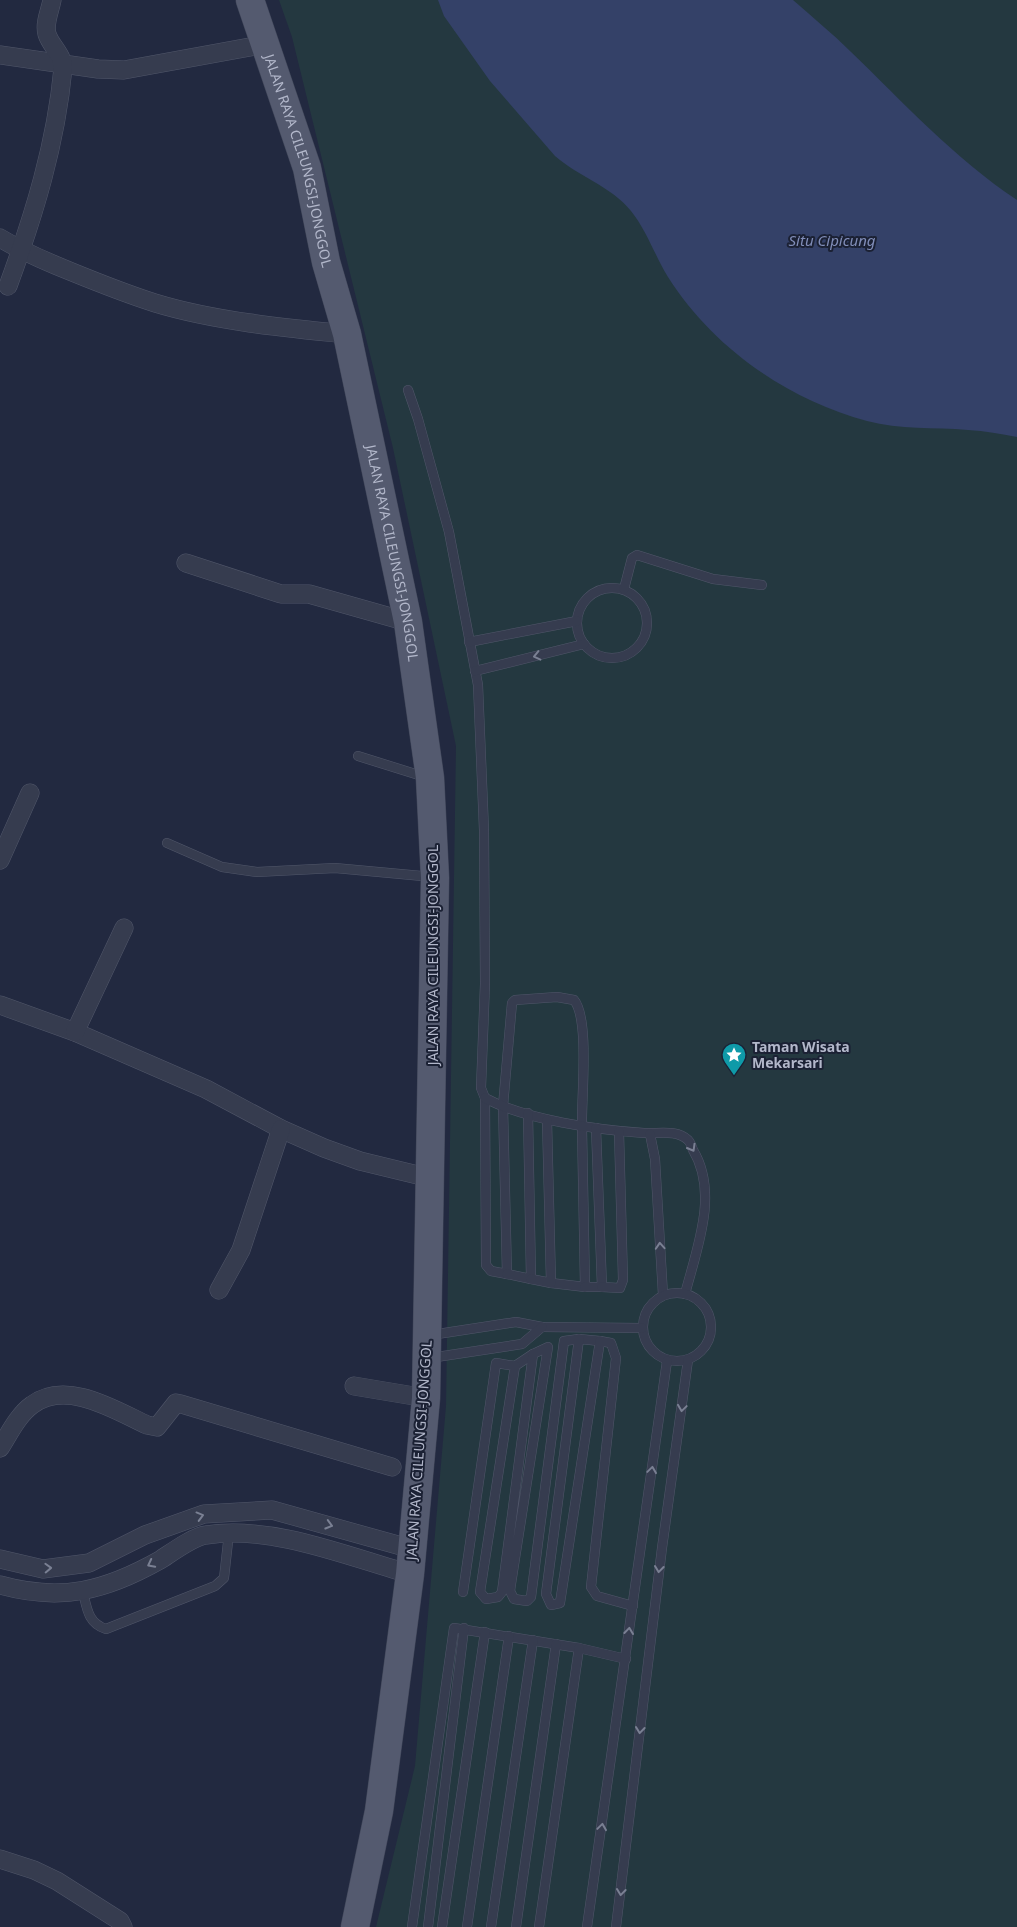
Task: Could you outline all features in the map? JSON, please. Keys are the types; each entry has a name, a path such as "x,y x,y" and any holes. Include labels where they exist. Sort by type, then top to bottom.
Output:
{"main road":[{"name":"JALAN RAYA CILEUNGSI-JONGGOL","path":"250,0 307,168 326,262 347,334 408,622 430,778 435,878 426,1398 411,1561 379,1811 355,1927"}],"street":[{"path":"8,286 21,251 50,155 55,132 63,64 47,35 46,25 52,0"},
{"path":"0,55 124,70 266,44"},
{"path":"0,238 21,251 98,283 182,310 289,328 347,334"},
{"path":"186,564 281,594 309,594 408,622"},
{"path":"0,860 30,793"},
{"path":"75,1032 124,928"},
{"path":"0,1005 75,1032 206,1089 281,1129 360,1161 430,1178"},
{"path":"220,1290 247,1235 281,1129"},
{"path":"354,1386 426,1398"},
{"path":"0,1448 31,1405 50,1396 66,1396 81,1397 157,1427 176,1403 181,1404 392,1467"},
{"path":"0,1559 43,1569 89,1564 145,1535 204,1514 272,1510 411,1561"},
{"path":"0,1585 42,1594 83,1592 148,1567 204,1535 229,1533 279,1536 411,1561"},
{"path":"0,1859 34,1870 57,1881 120,1921 123,1927"}],"lane":[{"path":"408,390 449,532 478,686 484,830 485,984 481,1088 485,1098 486,1265 492,1271 551,1283 585,1287 620,1288 623,1280 619,1132"},
{"path":"624,589 632,558 636,555 712,579 762,585"},
{"path":"607,588 624,589 638,598 646,614 646,633 641,644 627,655 609,659 597,655 584,644 578,633 577,620 582,605 592,594 607,588"},
{"path":"469,642 577,620"},
{"path":"475,670 584,644"},
{"path":"358,756 430,778"},
{"path":"168,843 222,867 257,872 335,868 435,878"},
{"path":"506,1274 503,1106 512,1003 515,1000 569,997 574,1000 579,1009 583,1059 582,1124 585,1287"},
{"path":"485,1098 503,1106 547,1120 582,1124 619,1132 650,1134 668,1132 687,1140 702,1165 705,1177 704,1211 684,1294"},
{"path":"528,1114 532,1278"},
{"path":"547,1120 551,1283"},
{"path":"596,1128 602,1286"},
{"path":"650,1134 655,1159 663,1295"},
{"path":"684,1294 702,1304 710,1323 710,1334 706,1344 688,1360 668,1361 648,1346 642,1328 646,1311 663,1295 684,1294"},
{"path":"428,1347 451,1334 516,1322 542,1327 642,1328"},
{"path":"428,1347 522,1344 542,1327"},
{"path":"464,1592 496,1363 515,1366 548,1347 564,1341 579,1339 611,1343 616,1358 590,1587 597,1596 633,1606"},
{"path":"579,1339 546,1594 548,1600 554,1605 558,1604 562,1599 600,1341"},
{"path":"548,1347 511,1584 512,1597 516,1600 528,1601 531,1597 564,1341"},
{"path":"515,1366 480,1592 486,1599 498,1597 502,1592 533,1354"},
{"path":"616,1927 662,1548 688,1360"},
{"path":"588,1927 668,1361"},
{"path":"83,1592 88,1615 95,1626 106,1629 215,1586 224,1578 229,1533"},
{"path":"412,1927 453,1629 456,1627 464,1628 579,1648 626,1659"},
{"path":"428,1927 464,1628"},
{"path":"442,1927 485,1632"},
{"path":"467,1927 509,1636"},
{"path":"491,1927 533,1640"},
{"path":"516,1927 556,1644"},
{"path":"539,1927 579,1648"}],"shaded area":[{"name":"Taman Wisata Mekarsari","path":"279,0 1017,0 1017,1927 376,1927 415,1766 446,1406 456,746 393,448 292,37"}],"water":[{"name":"Situ Cipicung","path":"438,0 793,0 843,44 951,148 994,184 1017,200 1017,437 974,430 892,426 867,421 808,399 754,367 730,348 686,303 663,269 642,227 623,202 555,156 490,81 444,16"}],"place":[{"name":"Taman Wisata Mekarsari","path":"734,1076"}]}
